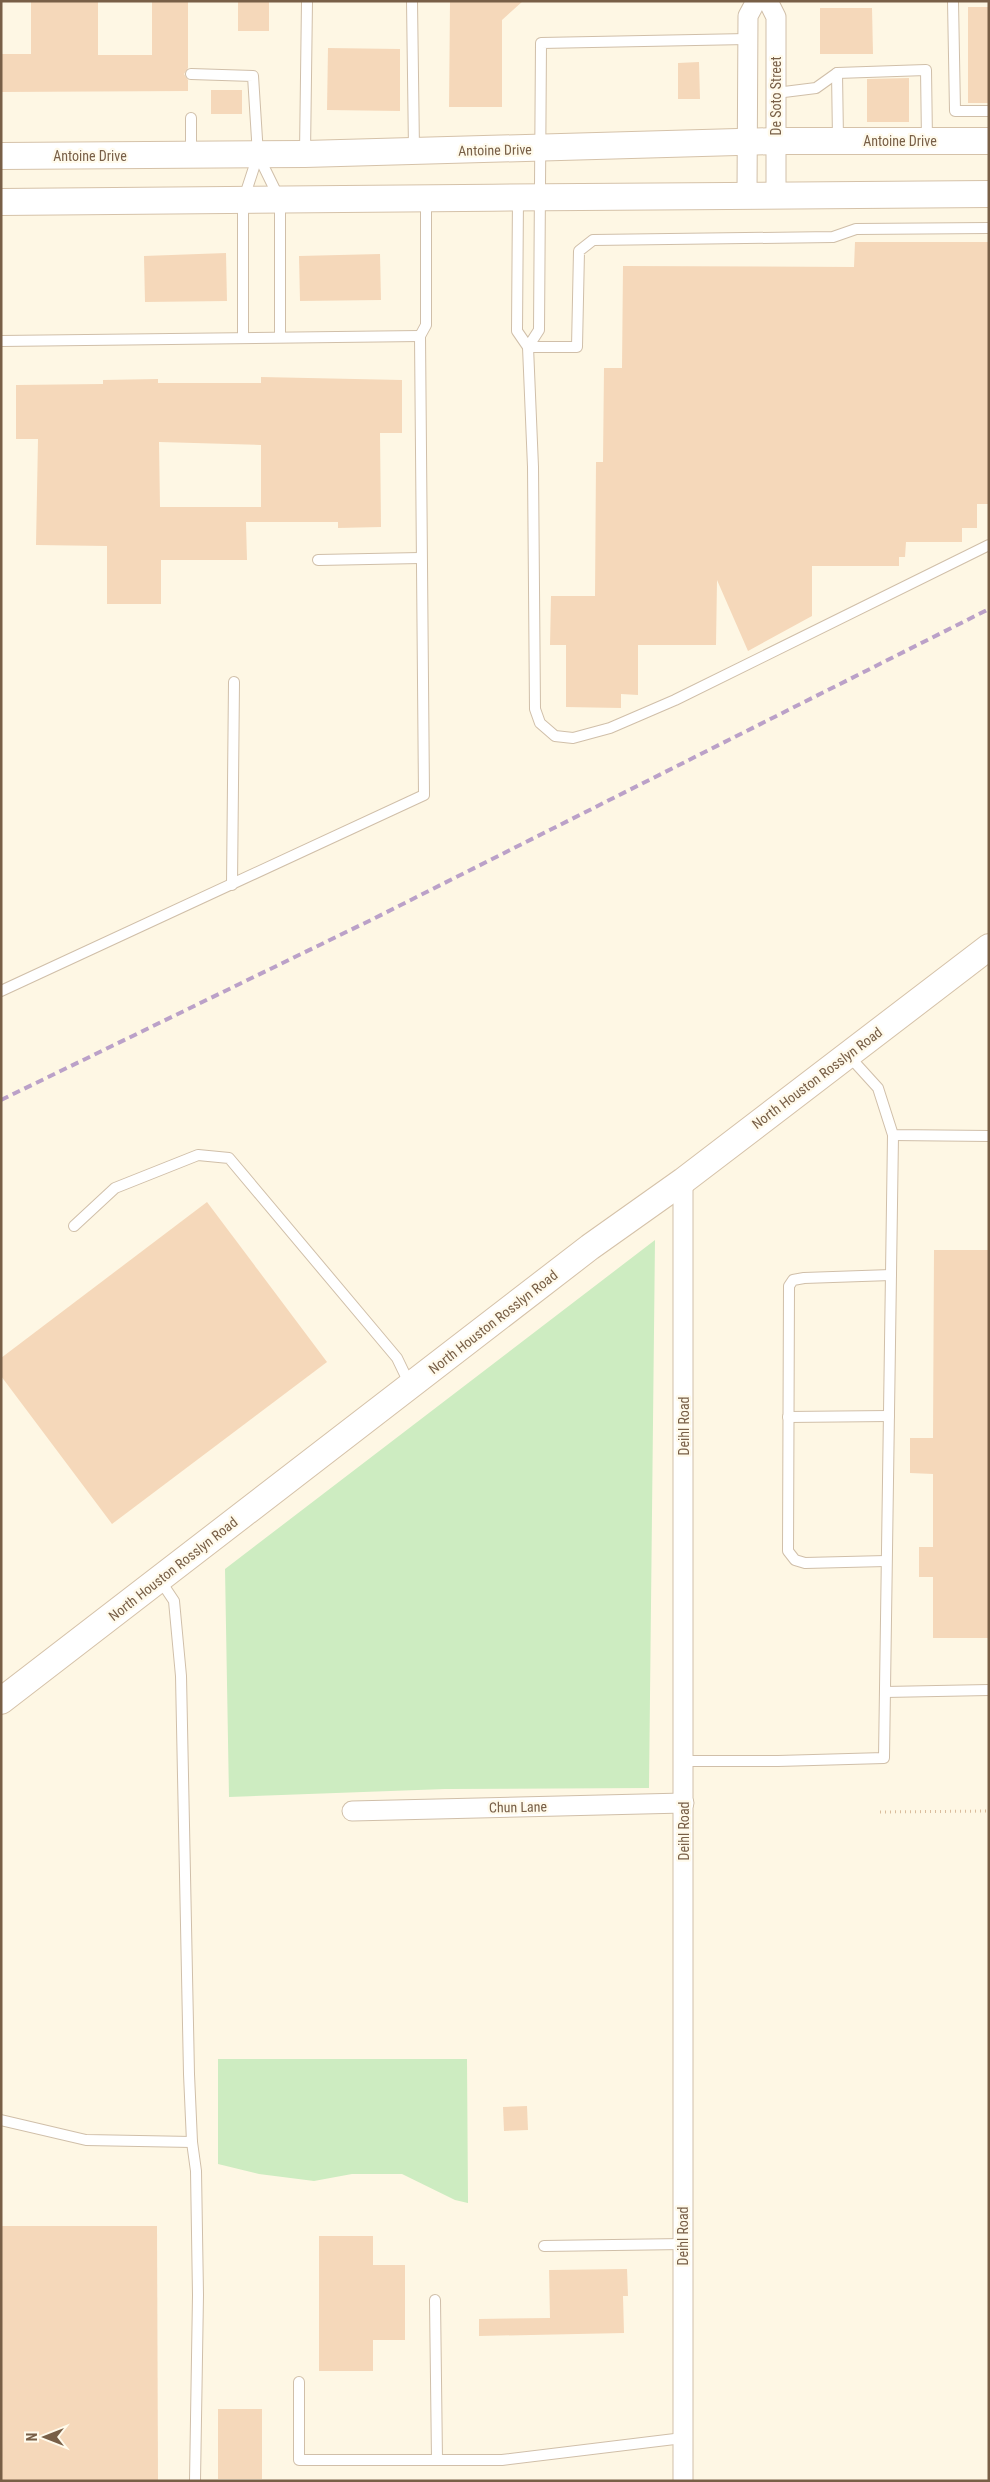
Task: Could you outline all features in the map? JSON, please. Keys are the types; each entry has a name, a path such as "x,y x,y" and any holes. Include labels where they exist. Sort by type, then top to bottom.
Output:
{"main road":[{"name":"Antoine Drive","path":"1,156 258,155 838,140 989,141"},
{"path":"1,202 243,201 747,193 989,194"},
{"name":"North Houston Rosslyn Road","path":"1,1701 590,1247 683,1181 989,947"}],"street":[{"name":"De Soto Street","path":"747,193 748,16 756,1"},
{"name":"De Soto Street","path":"768,1 776,17 776,194"},
{"name":"Deihl Road","path":"683,1181 683,2481"},
{"name":"Chun Lane","path":"352,1811 684,1803"}],"lane":[{"path":"305,154 307,1"},
{"path":"412,1 414,152"},
{"path":"953,1 955,111 989,111"},
{"path":"747,39 541,43 542,149 530,196 517,332 528,347 533,467 535,709 540,723 555,736 573,738 610,728 674,700 989,545"},
{"path":"776,93 816,88 836,73 926,70 928,141"},
{"path":"836,73 838,140"},
{"path":"191,74 253,76 258,155 243,201 243,338"},
{"path":"191,118 191,155"},
{"path":"258,155 280,200 280,337"},
{"path":"528,347 539,330 530,196"},
{"path":"1,991 424,795 420,558 420,336 426,325 426,197"},
{"path":"528,347 577,347 579,251 593,240 833,237 856,229 989,228"},
{"path":"1,341 420,336"},
{"path":"318,560 420,558"},
{"path":"232,885 234,682"},
{"path":"684,1761 884,1758 893,1135 878,1088 848,1054"},
{"path":"893,1135 989,1136"},
{"path":"74,1226 115,1188 198,1155 229,1158 397,1358 410,1386"},
{"path":"886,1561 806,1563 795,1560 788,1551 789,1286 793,1280 891,1275"},
{"path":"788,1417 889,1416"},
{"path":"159,1579 174,1601 181,1676 184,1899 192,2142 196,2171 198,2295 195,2481"},
{"path":"884,1692 989,1690"},
{"path":"1,2120 86,2140 192,2142"},
{"path":"544,2246 684,2244"},
{"path":"436,2300 437,2460"},
{"path":"299,2382 299,2460 502,2460 683,2438"}],"path":[{"path":"880,1812 989,1811"}],"green space":[{"path":"655,1240 649,1788 445,1789 229,1797 225,1569"},
{"path":"218,2059 467,2059 468,2203 455,2200 402,2174 352,2174 314,2181 259,2174 218,2164"}],"building":[{"path":"31,1 98,1 98,55 152,55 152,1 188,1 188,68 184,74 188,80 188,91 1,92 1,54 31,54"},
{"path":"238,1 269,1 269,31 238,31"},
{"path":"450,1 523,1 502,20 502,107 449,107"},
{"path":"968,7 989,7 989,103 968,103"},
{"path":"820,8 872,8 873,54 820,54"},
{"path":"328,48 400,49 400,111 327,110"},
{"path":"699,62 700,99 678,99 678,63"},
{"path":"909,78 909,122 867,122 867,79"},
{"path":"211,90 242,90 242,114 211,114"},
{"path":"855,242 989,242 989,504 977,504 977,528 962,528 962,542 906,542 905,557 899,557 899,566 812,566 812,616 748,651 717,580 716,645 638,645 638,695 621,694 621,708 566,707 566,645 550,645 551,596 595,596 596,462 603,462 604,368 622,368 623,266 854,267"},
{"path":"226,253 227,301 145,302 144,256"},
{"path":"380,254 381,300 300,301 299,256"},
{"path":"261,377 402,380 402,433 380,433 381,527 338,528 338,522 246,522 247,560 161,560 161,604 107,604 107,546 36,545 38,439 16,439 16,385 103,384 103,380 158,379 158,383 261,383","holes":["159,442 261,445 261,507 160,507"]},
{"path":"207,1202 327,1362 112,1524 1,1376 1,1358"},
{"path":"934,1250 989,1250 989,1638 933,1638 933,1577 919,1577 919,1547 933,1547 933,1474 910,1473 910,1438 933,1438"},
{"path":"527,2106 528,2130 504,2131 503,2107"},
{"path":"1,2226 157,2226 158,2481 1,2481"},
{"path":"319,2236 373,2236 373,2265 405,2265 405,2340 373,2340 373,2371 319,2371"},
{"path":"627,2269 628,2296 623,2296 624,2333 479,2336 479,2319 550,2318 549,2270"},
{"path":"218,2409 262,2409 262,2479 218,2479"}],"railway":[{"path":"1,1100 371,920 989,609"}]}
